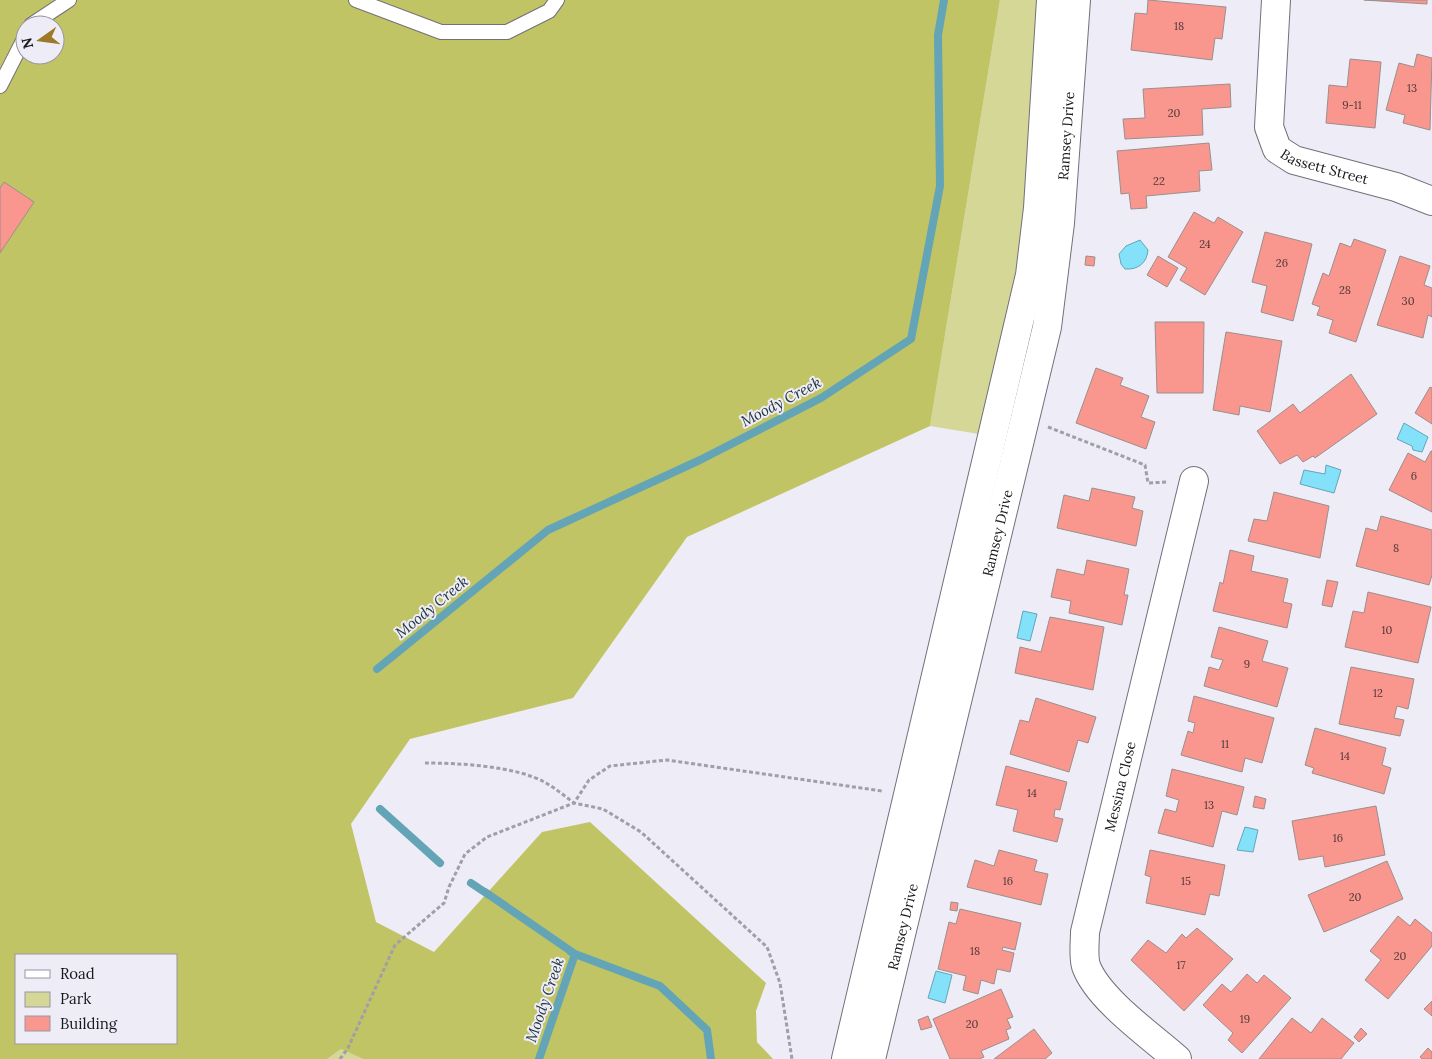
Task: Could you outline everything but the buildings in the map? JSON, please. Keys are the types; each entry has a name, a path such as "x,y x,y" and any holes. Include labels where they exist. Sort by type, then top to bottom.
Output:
{"main road":[{"name":"Ramsey Drive","path":"846,1059 1030,275 1038,208 1051,0"},
{"name":"Ramsey Drive","path":"871,1059 1047,327 1060,224 1076,0"},
{"name":"Bassett Street","path":"1276,0 1269,127 1277,149 1294,160 1396,187 1432,201"},
{"name":"Messina Close","path":"1177,1059 1108,999 1095,984 1086,965 1085,932 1194,481"}],"lane":[{"path":"46,15 69,0"},
{"path":"356,0 441,32 507,32 549,11 557,0"},
{"path":"0,86 15,57"}],"path":[{"path":"1048,427 1145,465 1148,483 1194,481"},
{"path":"340,1059 348,1048 396,945 444,902 448,887 465,854 487,837 574,803 589,780 610,766 667,760 908,795"},
{"path":"426,763 462,763 504,770 544,782 574,803 603,809 641,832 767,947 780,983 792,1059"}],"green space":[{"path":"0,0 1000,0 930,426 687,537 573,698 410,739 351,824 376,922 434,952 542,832 590,822 766,983 756,1011 757,1042 773,1059 363,1059 341,1049 327,1059 0,1059"},
{"path":"1000,0 1039,0 1023,222 1004,350 979,434 930,426"},
{"path":"341,1049 363,1059 327,1059"}],"water":[{"path":"1140,240 1148,250 1146,259 1138,267 1125,269 1121,264 1119,254 1126,246"},
{"path":"1404,423 1428,437 1422,452 1413,450 1412,446 1397,439"},
{"path":"1326,465 1341,470 1334,493 1300,484 1304,470 1325,474"},
{"path":"1023,611 1037,614 1030,641 1017,638"},
{"path":"1245,827 1258,830 1253,852 1237,850"},
{"path":"936,971 952,975 945,1003 928,998"}],"waterway":[{"name":"Moody Creek","path":"377,669 548,530 700,460 821,398 911,339 940,186 938,35 944,0"},
{"name":"Moody Creek","path":"380,809 440,863"},
{"name":"Moody Creek","path":"471,883 489,895"},
{"path":"485,892 575,954 660,986 707,1030 711,1059"},
{"name":"Moody Creek","path":"539,1059 575,954 571,952"}]}
